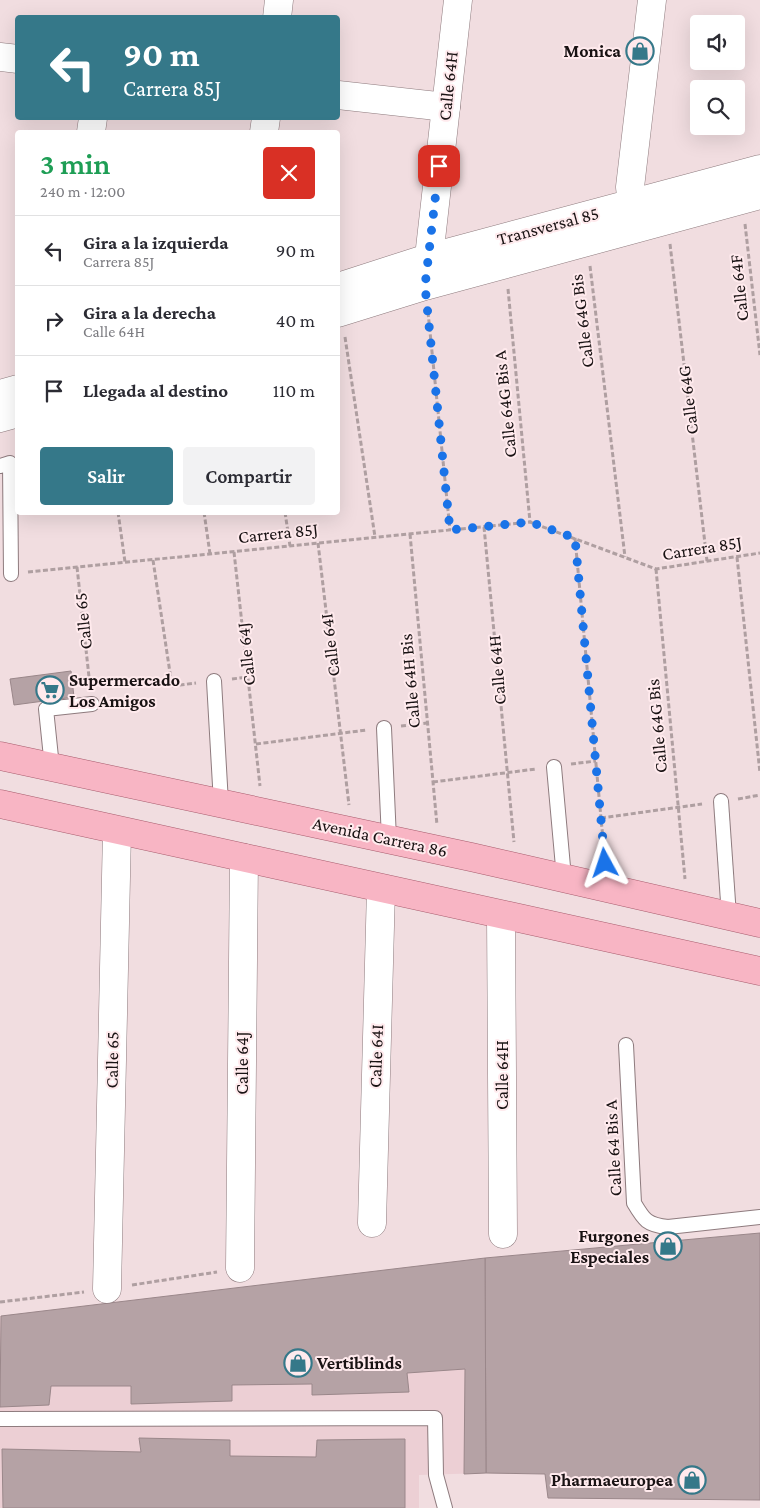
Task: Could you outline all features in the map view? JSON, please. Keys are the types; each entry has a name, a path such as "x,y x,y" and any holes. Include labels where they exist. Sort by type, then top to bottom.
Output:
{"main road":[{"name":"Avenida Carrera 86","path":"0,756 389,839 760,923"},
{"path":"0,804 760,971"}],"street":[{"path":"277,15 279,0"},
{"name":"Calle 64H","path":"425,286 458,0"},
{"path":"632,204 630,187 652,0"},
{"path":"0,57 15,59"},
{"path":"340,95 446,107"},
{"name":"Transversal 85","path":"340,303 428,258 760,169"},
{"name":"Transversal 85","path":"340,304 425,286 760,195"},
{"path":"0,394 15,390"},
{"path":"0,418 15,414"},
{"name":"Calle 65","path":"107,1289 117,831"},
{"name":"Calle 64J","path":"240,1268 244,858"},
{"name":"Calle 64I","path":"372,1224 381,889"},
{"name":"Calle 64H","path":"501,915 503,1234"}],"lane":[{"path":"0,466 10,463 11,574"},
{"path":"214,681 221,803"},
{"path":"52,767 46,709 92,704"},
{"path":"384,728 389,839"},
{"path":"554,767 564,878"},
{"path":"722,801 729,916"},
{"name":"Calle 64 Bis A","path":"626,1045 634,1203 642,1218 653,1226 668,1228 760,1217"},
{"path":"0,1418 435,1418 436,1475 445,1508"}],"path":[{"name":"Calle 64F","path":"744,218 760,354"},
{"name":"Calle 64G","path":"669,238 707,561"},
{"name":"Calle 64G Bis","path":"589,260 625,557"},
{"name":"Calle 64G Bis A","path":"507,283 530,522"},
{"path":"425,286 450,530"},
{"path":"340,310 375,537"},
{"path":"118,515 125,562"},
{"path":"204,515 210,554"},
{"path":"285,515 290,546"},
{"name":"Carrera 85J","path":"11,574 530,522 656,569 760,553"},
{"name":"Calle 64H","path":"484,527 514,843"},
{"name":"Calle 64H Bis","path":"410,534 437,826"},
{"path":"575,538 605,863"},
{"name":"Calle 64I","path":"318,543 349,806"},
{"name":"Calle 64J","path":"234,552 260,786"},
{"path":"737,557 760,773"},
{"path":"153,560 172,686"},
{"name":"Calle 65","path":"77,567 92,704"},
{"name":"Calle 64G Bis","path":"656,569 685,881"},
{"path":"256,744 427,723"},
{"path":"433,782 596,761"},
{"path":"601,818 760,795"}],"shaded area":[{"path":"485,1258 486,1473 419,1475 419,1508 0,1508 0,1316"}],"building":[{"path":"71,671 74,697 14,705 10,679"},
{"path":"760,1233 760,1500 548,1498 545,1474 486,1473 485,1258"},
{"path":"485,1258 486,1473 464,1474 465,1369 407,1373 409,1392 312,1395 312,1384 232,1385 232,1401 131,1404 131,1386 51,1386 49,1405 0,1407 1,1316"},
{"path":"139,1438 230,1440 230,1456 316,1457 317,1440 405,1439 405,1508 3,1508 2,1449 141,1452"}],"place":[{"name":"Monica","path":"640,51"},
{"name":"Supermercado Los Amigos","path":"50,690"},
{"name":"Furgones Especiales","path":"668,1246"},
{"name":"Vertiblinds","path":"298,1363"},
{"name":"Pharmaeuropea","path":"692,1480"}],"route":[{"path":"439,166 425,286 450,530 530,522 575,538 605,863"}]}
